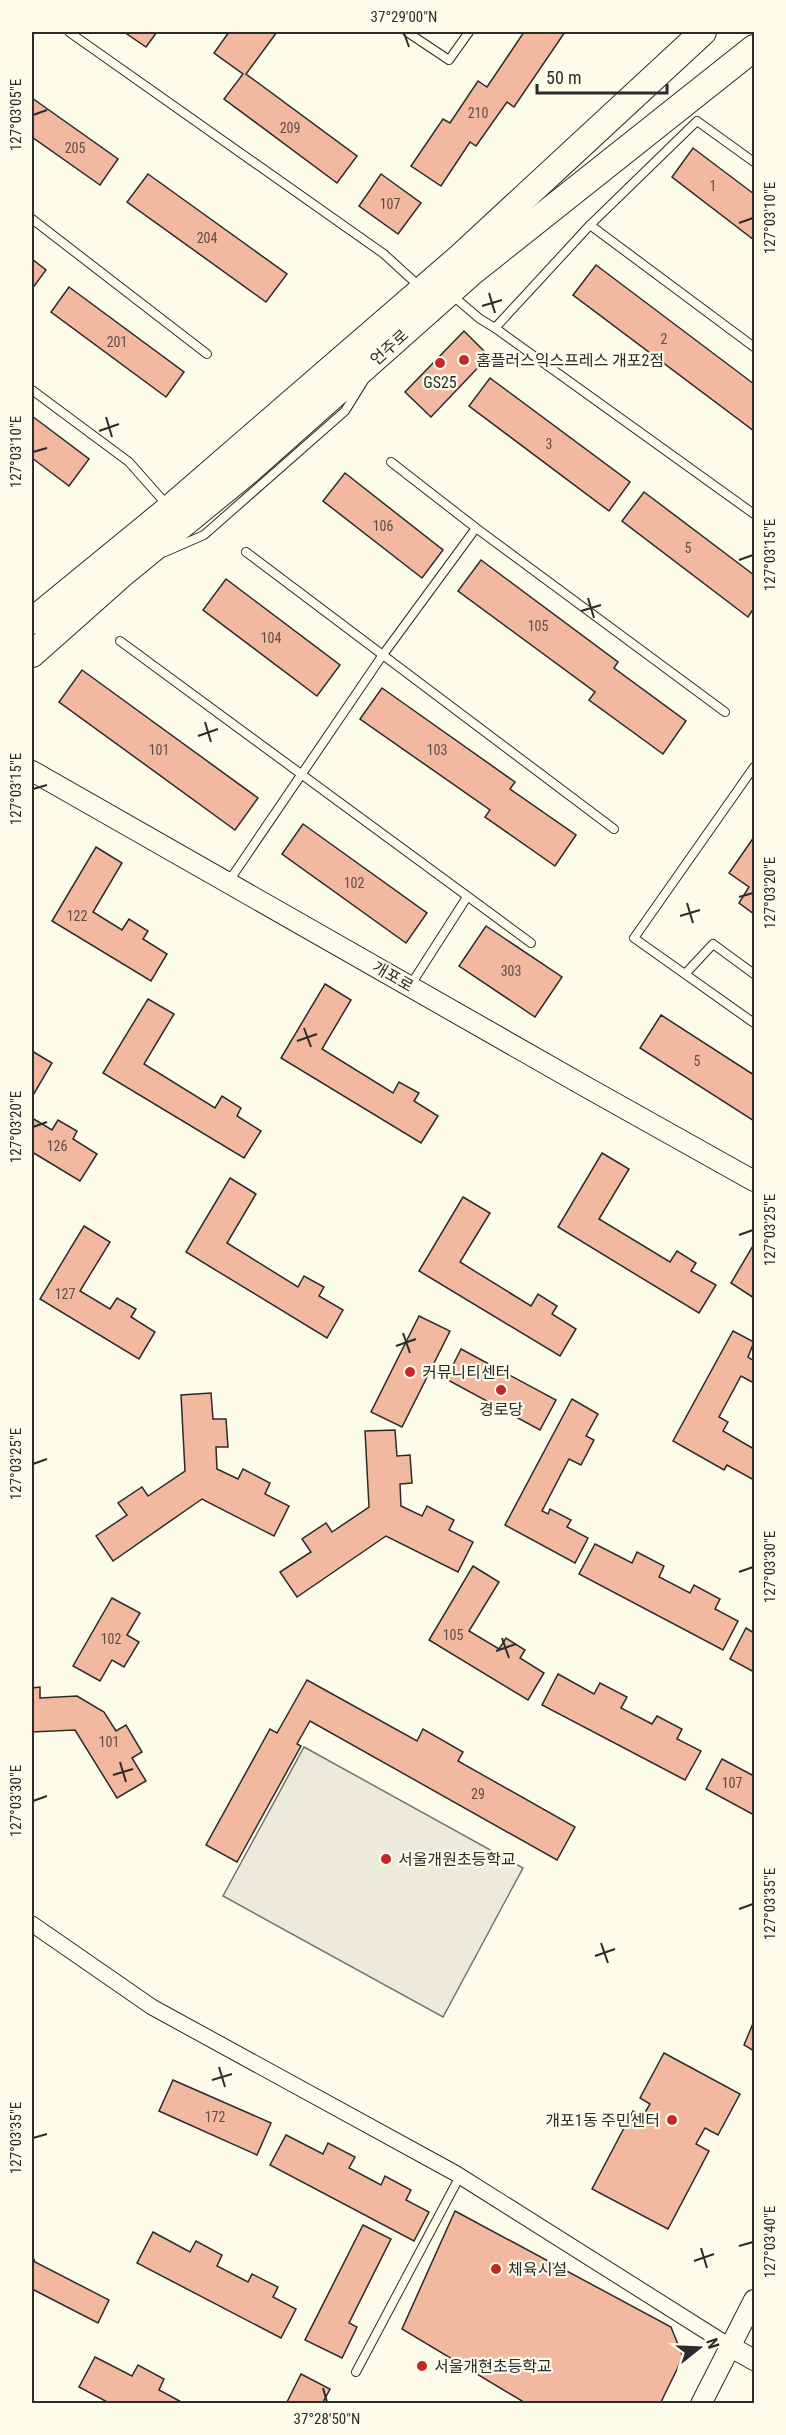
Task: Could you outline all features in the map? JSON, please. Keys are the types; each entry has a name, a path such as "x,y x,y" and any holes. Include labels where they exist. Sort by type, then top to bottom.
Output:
{"main road":[{"name":"언주로","path":"32,621 170,508 423,289 703,32"},
{"name":"언주로","path":"32,654 121,574 248,471 472,272 754,48"}],"street":[{"name":"개포로","path":"32,771 754,1181"},
{"path":"32,1924 152,2007 460,2176 754,2360"},
{"path":"701,2403 754,2300"}],"lane":[{"path":"69,32 384,254 423,289"},
{"path":"407,32 449,60 469,32"},
{"path":"495,328 590,225 697,122 754,162"},
{"path":"32,219 207,354"},
{"path":"590,225 754,347"},
{"path":"450,292 480,319 754,514"},
{"path":"32,390 129,462 170,508"},
{"path":"391,462 476,528 725,712"},
{"path":"227,882 382,656 476,528"},
{"path":"246,552 614,829"},
{"path":"120,641 531,943"},
{"path":"754,767 634,938 754,1023"},
{"path":"410,986 467,897"},
{"path":"686,974 713,944 754,974"},
{"path":"356,2372 460,2176"}],"shaded area":[{"path":"304,1747 523,1868 443,2017 223,1896"}],"building":[{"path":"124,32 157,32 146,47"},
{"path":"229,32 277,32 246,74 357,156 337,183 224,99 243,74 214,53"},
{"path":"524,32 565,32 514,107 507,102 476,146 470,142 441,186 411,166 443,119 450,123 478,81 487,87"},
{"path":"32,98 118,159 100,185 32,137"},
{"path":"693,148 754,194 754,240 672,177"},
{"path":"148,174 287,274 266,302 127,202"},
{"path":"381,174 421,203 398,234 359,206"},
{"path":"32,259 46,270 32,289"},
{"path":"596,265 754,384 754,431 573,295"},
{"path":"69,287 184,372 166,397 51,312"},
{"path":"464,331 489,356 431,417 405,392"},
{"path":"490,378 630,482 609,511 469,406"},
{"path":"32,416 89,459 69,486 32,458"},
{"path":"345,473 443,550 422,578 323,501"},
{"path":"644,492 754,575 754,608 748,617 622,521"},
{"path":"481,560 618,662 614,668 686,721 663,754 589,700 595,692 458,591"},
{"path":"226,579 340,665 317,696 203,610"},
{"path":"82,670 258,798 235,830 59,702"},
{"path":"382,688 515,782 510,789 576,835 555,866 485,817 490,810 360,719"},
{"path":"303,824 427,913 406,943 282,854"},
{"path":"754,837 754,914 739,903 749,887 729,873"},
{"path":"96,847 122,863 93,912 122,930 129,919 148,931 143,939 167,954 151,981 52,921"},
{"path":"486,926 562,977 535,1017 459,966"},
{"path":"325,984 351,1000 322,1049 393,1093 399,1082 419,1093 414,1101 438,1116 421,1143 281,1058"},
{"path":"148,999 174,1014 144,1064 215,1108 222,1096 241,1108 237,1116 261,1131 244,1158 103,1073"},
{"path":"661,1015 754,1075 754,1121 640,1048"},
{"path":"32,1051 52,1063 32,1097"},
{"path":"32,1118 52,1130 58,1120 77,1131 73,1139 97,1154 80,1181 32,1152"},
{"path":"602,1153 629,1169 599,1219 670,1262 677,1251 696,1263 691,1271 716,1285 699,1313 558,1227"},
{"path":"230,1178 256,1194 227,1243 298,1287 304,1276 324,1287 319,1296 343,1310 327,1338 186,1252"},
{"path":"463,1197 490,1213 460,1262 531,1306 538,1294 557,1306 552,1314 576,1329 560,1356 419,1271"},
{"path":"84,1226 110,1242 80,1291 110,1309 117,1298 136,1309 131,1317 155,1332 139,1359 40,1299"},
{"path":"754,1244 754,1298 731,1283"},
{"name":"커뮤니티센터","path":"419,1316 450,1331 402,1427 371,1412"},
{"path":"733,1331 754,1342 748,1357 754,1361 754,1378 752,1382 741,1376 719,1417 728,1422 723,1431 754,1449 754,1480 727,1465 724,1470 673,1441"},
{"name":"경로당","path":"461,1349 556,1400 540,1430 446,1379"},
{"path":"211,1393 213,1419 226,1419 228,1447 216,1447 217,1469 238,1479 243,1469 270,1483 265,1494 289,1506 274,1536 202,1499 113,1561 96,1536 127,1515 118,1503 142,1487 148,1496 185,1471 181,1395"},
{"path":"572,1399 598,1414 586,1436 594,1440 581,1465 569,1459 542,1511 548,1514 550,1509 571,1520 567,1527 588,1538 575,1563 505,1525"},
{"path":"395,1430 397,1456 410,1455 412,1483 400,1484 401,1506 422,1516 427,1506 454,1520 449,1530 473,1542 458,1572 386,1536 297,1597 280,1572 311,1552 302,1539 326,1523 332,1532 369,1507 365,1431"},
{"path":"595,1544 632,1563 637,1552 664,1566 659,1577 690,1593 694,1585 720,1599 715,1609 738,1621 723,1650 579,1574"},
{"path":"473,1566 499,1582 469,1631 499,1649 506,1638 525,1650 520,1658 544,1673 528,1700 429,1640"},
{"path":"112,1598 140,1613 127,1635 139,1642 124,1667 112,1660 100,1681 73,1666"},
{"path":"746,1628 754,1633 754,1672 730,1659"},
{"path":"558,1674 594,1694 600,1683 627,1697 621,1708 652,1724 657,1716 682,1729 677,1739 701,1751 685,1780 542,1705"},
{"path":"307,1680 417,1741 423,1729 463,1752 458,1761 575,1827 557,1860 310,1721 297,1744 301,1746 237,1862 206,1845 270,1729 277,1733"},
{"path":"40,1687 40,1698 77,1696 104,1712 116,1731 126,1725 142,1752 132,1758 146,1781 117,1798 75,1730 32,1732 32,1688"},
{"path":"722,1759 754,1776 754,1815 706,1789"},
{"path":"754,2021 754,2051 744,2045"},
{"path":"664,2053 740,2094 718,2135 705,2128 696,2144 709,2151 668,2229 592,2189 633,2111 643,2116 650,2104 640,2098"},
{"path":"173,2080 271,2123 257,2155 159,2111"},
{"path":"286,2135 323,2154 328,2143 355,2157 349,2168 381,2185 385,2176 411,2190 406,2200 429,2212 414,2241 270,2165"},
{"name":"체육시설","path":"455,2211 671,2327 683,2357 660,2404 527,2404 402,2329"},
{"path":"363,2225 391,2239 349,2323 357,2327 342,2358 305,2340"},
{"path":"153,2232 190,2252 196,2241 222,2255 217,2266 248,2282 252,2274 278,2287 273,2297 296,2309 281,2338 137,2263"},
{"path":"32,2255 35,2262 109,2300 98,2323 32,2289"},
{"path":"95,2357 132,2376 138,2365 164,2379 159,2390 185,2404 111,2404 79,2387"},
{"path":"301,2374 330,2389 322,2404 286,2404"}],"place":[{"name":"홈플러스익스프레스 개포2점","path":"464,360"},
{"name":"GS25","path":"440,363"},
{"name":"커뮤니티센터","path":"410,1372"},
{"name":"경로당","path":"501,1390"},
{"name":"서울개원초등학교","path":"386,1859"},
{"name":"개포1동 주민센터","path":"672,2120"},
{"name":"체육시설","path":"496,2269"},
{"name":"서울개현초등학교","path":"422,2366"}]}
